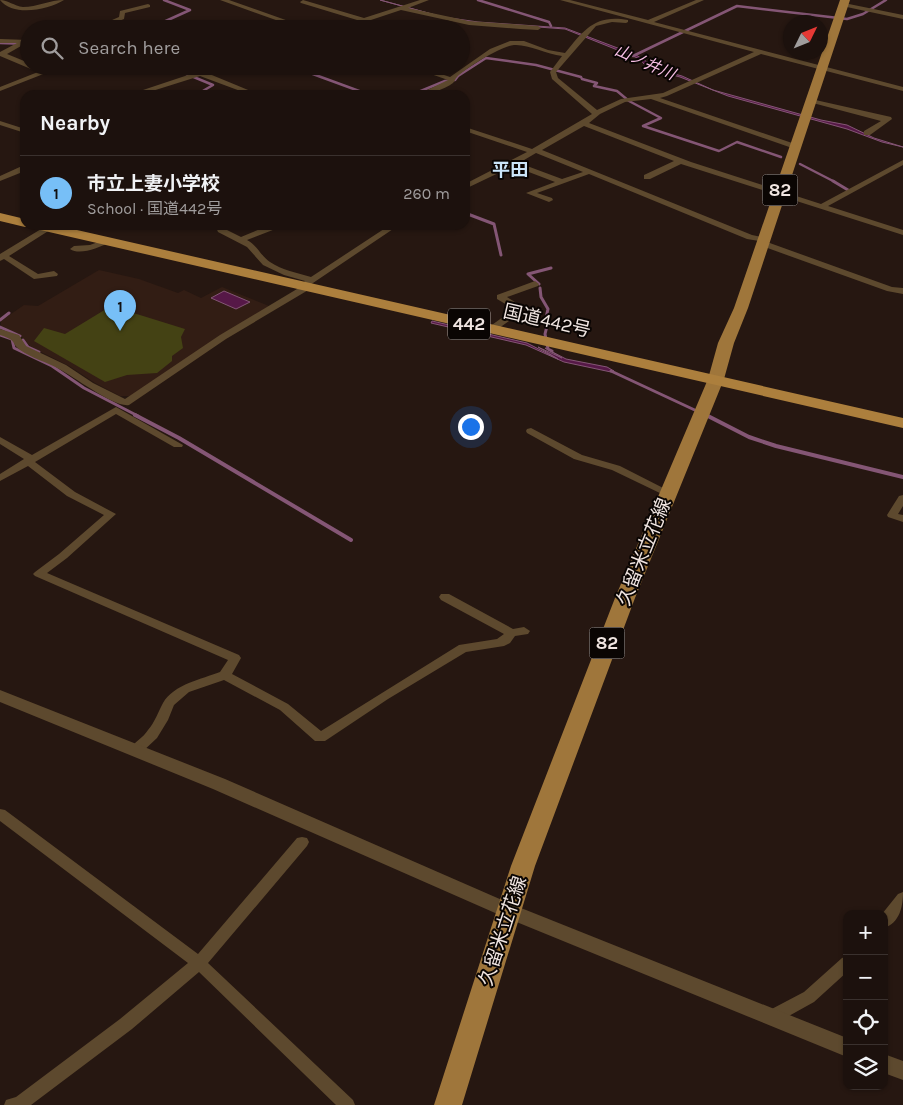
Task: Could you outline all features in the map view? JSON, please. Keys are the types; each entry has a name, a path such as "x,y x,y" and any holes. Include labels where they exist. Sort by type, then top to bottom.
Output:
{"highway":[{"path":"0,217 20,222"},
{"name":"国道442号","path":"63,230 307,284 492,329 903,423"}],"main road":[{"name":"久留米立花線","path":"448,1105 523,866 625,598 716,379 726,343 741,308 845,2"}],"street":[{"path":"2,0 10,6 27,10 58,1 66,6"},
{"path":"222,0 281,20"},
{"path":"396,0 465,19 547,24"},
{"path":"303,2 363,20 426,0"},
{"path":"563,0 903,88"},
{"path":"649,22 701,0"},
{"path":"845,2 903,17"},
{"path":"0,8 10,6"},
{"path":"116,20 122,18 122,12 148,6"},
{"path":"401,8 450,20"},
{"path":"596,114 593,109 553,76 553,72 580,36 590,31 594,25 612,20 640,20"},
{"path":"470,23 538,28"},
{"path":"0,41 20,41"},
{"path":"470,66 492,50 510,42 524,43 547,52 565,55"},
{"path":"20,45 2,54 20,62"},
{"path":"470,184 534,151 623,100 665,95 759,52"},
{"path":"0,88 36,75"},
{"path":"148,90 197,75"},
{"path":"203,75 243,90"},
{"path":"439,75 451,79"},
{"path":"432,90 450,82 457,75"},
{"path":"652,98 796,147"},
{"path":"811,101 888,119 867,133"},
{"path":"0,123 20,129"},
{"path":"583,123 681,161 903,233"},
{"path":"470,131 534,151 763,242 890,289 903,291"},
{"path":"647,176 681,161"},
{"path":"823,206 903,162"},
{"path":"512,163 562,182"},
{"path":"0,180 20,170"},
{"path":"549,200 530,193 589,172"},
{"path":"470,177 478,180"},
{"path":"46,230 2,257 37,277 54,274"},
{"path":"221,230 250,245 266,263 307,284"},
{"path":"240,240 265,230"},
{"path":"0,332 16,337 23,348 63,367 90,386 126,403 223,337 388,230"},
{"path":"74,249 92,247 106,241"},
{"path":"492,329 520,309 500,297 535,284"},
{"path":"0,478 116,410 178,445"},
{"path":"531,431 578,457 616,468 668,493"},
{"path":"0,440 30,460 78,498 110,514 64,556 39,574 235,658 224,675 185,689 169,703 162,720 152,734 136,750"},
{"path":"903,498 892,515 903,519"},
{"path":"445,597 511,633 524,631"},
{"path":"224,675 284,707 320,738 463,648 500,643 506,640 511,633"},
{"path":"0,696 316,825 509,911 843,1046"},
{"path":"0,814 199,963 348,1105"},
{"path":"12,1105 20,1104 111,1035 199,963 302,842"},
{"path":"888,917 903,898"},
{"path":"772,1018 809,997 843,966"},
{"path":"888,1065 903,1071"}],"shaded area":[{"path":"99,270 139,279 178,293 184,290 201,298 222,287 269,306 131,396 120,396 69,366 31,347 19,334 1,328 1,321 24,305 38,306"},
{"path":"111,306 185,329 181,337 183,348 172,356 172,361 157,373 127,375 105,382 34,341 44,328 65,334"}],"water":[{"path":"380,0 443,17 464,20 453,20"},
{"name":"山ノ井川","path":"470,21 565,28 636,55 660,70 682,76 713,90 821,120 847,125 874,138 903,147 882,142 847,129 728,96 680,77 658,71 644,64 640,59 565,29"},
{"path":"224,291 250,302 236,309 211,298"},
{"path":"432,321 527,343 558,359 538,347 562,358 545,348 566,359 607,367 614,371 611,372 564,362 526,345 431,323"}],"waterway":[{"path":"164,0 190,10 168,20"},
{"path":"478,0 549,22 551,26"},
{"name":"山ノ井川","path":"633,56 737,6 847,19 863,14 886,0"},
{"path":"0,43 20,44"},
{"path":"470,68 486,58 536,65 581,77 582,79 597,83 594,86 617,91 629,101 661,118 643,126 719,151 737,142 781,157"},
{"path":"189,75 213,85 204,90"},
{"path":"316,75 356,90"},
{"path":"423,90 445,81 455,80 460,75"},
{"path":"800,164 835,182"},
{"path":"833,181 848,190"},
{"path":"470,215 494,224 501,255"},
{"path":"539,284 528,274 551,268"},
{"path":"540,288 541,297 548,309 545,334 548,349 552,351"},
{"path":"0,320 9,313"},
{"path":"0,327 20,336"},
{"path":"0,335 12,339 14,348 52,366 84,388 138,416"},
{"path":"23,340 28,347 39,352"},
{"path":"611,371 699,412"},
{"path":"135,415 179,438 351,540"},
{"path":"708,416 706,415 749,437 776,446 903,477"}],"place":[{"name":"市立上妻小学校","path":"120,331"}],"district":[{"name":"平田","path":"510,170"}]}
